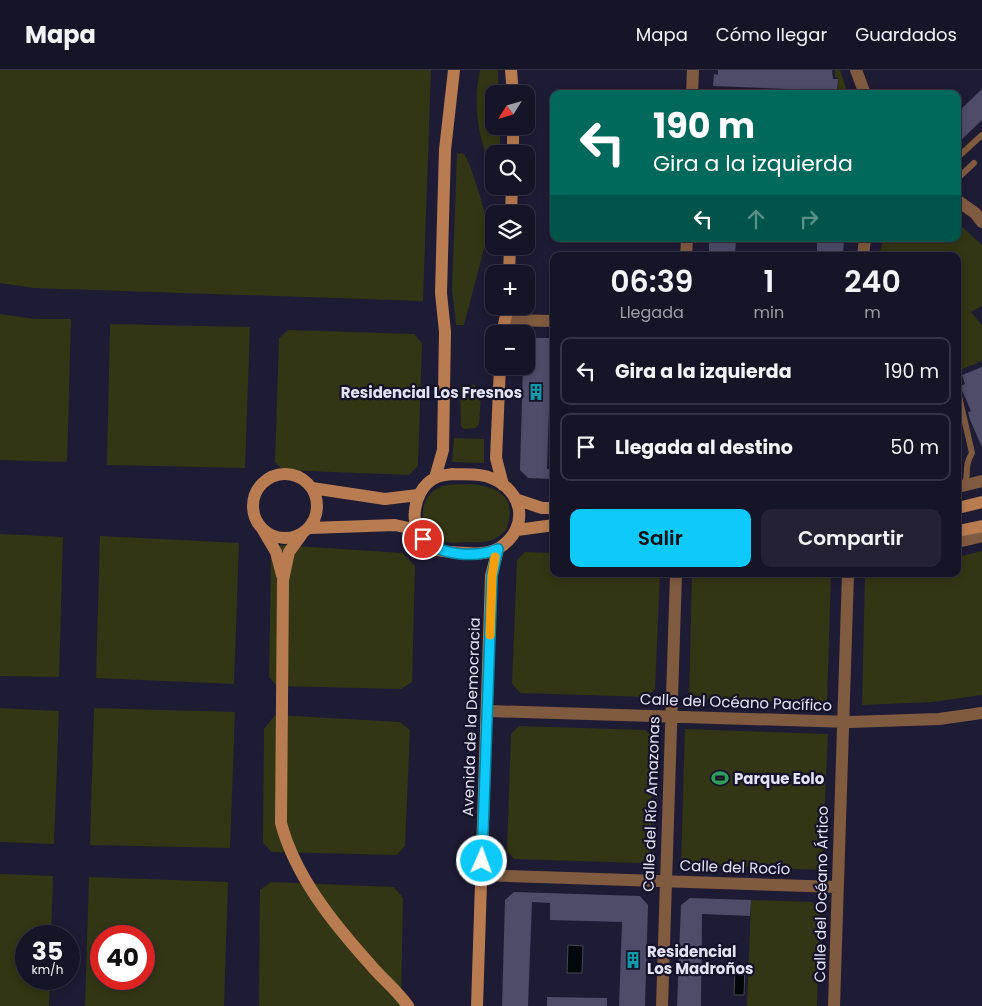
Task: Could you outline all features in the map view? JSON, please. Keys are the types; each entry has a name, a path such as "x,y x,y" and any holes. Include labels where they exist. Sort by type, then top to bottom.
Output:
{"street":[{"path":"454,70 445,150 443,219 441,293 445,332 443,450 434,478 418,495 414,511 418,530 432,547 448,552 478,554 498,549 517,530 520,511 518,500"},
{"path":"511,70 512,85"},
{"path":"692,90 693,70"},
{"path":"856,70 864,90"},
{"path":"961,203 975,212 982,222"},
{"path":"961,212 982,222"},
{"path":"504,325 506,315"},
{"path":"505,320 550,321"},
{"path":"500,375 496,458 503,485"},
{"path":"434,478 453,474 490,477 503,485 518,500 542,508 550,508"},
{"path":"283,580 276,552 256,520 253,510 258,488 265,480 275,475 295,476 304,480 312,488 317,498 318,508 306,531 289,552 283,580 280,810 288,846 323,905 358,951 408,1006"},
{"path":"961,487 982,481"},
{"path":"312,488 385,499 418,495"},
{"path":"961,507 982,502"},
{"path":"262,529 282,539 306,531 395,525 418,530"},
{"path":"517,530 550,526"},
{"path":"961,531 982,526"},
{"path":"961,531 982,536"},
{"path":"961,541 982,536"},
{"name":"Avenida de la Democracia","path":"477,1006 492,576 498,549"},
{"name":"Calle del Río Amazonas","path":"662,1006 676,577"},
{"name":"Calle del Océano Ártico","path":"834,1006 848,577"},
{"name":"Calle del Océano Pacífico","path":"488,711 844,721 915,721 982,713"},
{"name":"Calle del Rocío","path":"482,875 837,887"}],"lane":[{"path":"961,154 982,135"},
{"path":"961,175 974,163"},
{"path":"961,405 972,453 966,464 967,480 961,487"}],"green space":[{"path":"0,70 431,70 423,301 34,288 0,283"},
{"path":"480,70 498,70 499,85 485,85 485,135 500,135 500,145 485,145 485,153 478,124"},
{"path":"835,70 840,70 847,90 838,90 838,78 835,77"},
{"path":"457,153 464,154 469,163 485,216 485,245 464,325 456,325 452,290"},
{"path":"961,226 982,245 982,306 971,312 982,325 982,361 961,370 961,252 879,252 883,242 961,242"},
{"path":"0,314 35,319 71,319 67,462 0,460"},
{"path":"110,324 250,327 245,468 107,465"},
{"path":"288,330 414,334 422,343 418,466 409,475 283,470 275,462 279,338"},
{"path":"460,385 475,385 475,395 481,396 479,424 476,428 464,429 461,426"},
{"path":"454,438 484,439 484,463 452,462"},
{"path":"471,484 490,488 504,496 510,510 506,530 490,541 481,542 449,542 434,536 424,522 424,505 428,497 443,486"},
{"path":"0,534 63,537 59,677 0,676"},
{"path":"100,536 239,543 234,684 96,678"},
{"path":"280,545 403,553 415,566 412,682 401,689 277,686 269,677 271,554"},
{"path":"982,551 982,695 932,702 862,705 865,577 961,577 961,556"},
{"path":"525,552 550,553 550,577 660,577 655,689 647,697 521,693 512,684 517,560"},
{"path":"692,577 831,577 827,704 689,698"},
{"path":"0,708 59,711 54,844 0,842"},
{"path":"94,708 235,712 230,848 90,845"},
{"path":"275,715 400,722 410,730 405,846 397,855 272,852 263,843 264,729"},
{"path":"519,726 645,730 654,738 650,855 641,863 514,859 507,851 511,734"},
{"path":"685,729 828,734 822,870 681,864"},
{"path":"0,874 53,876 51,925 15,925 15,990 50,990 49,1006 0,1006"},
{"path":"89,877 228,882 224,1006 85,1006"},
{"path":"271,882 394,887 403,898 401,1006 259,1006 260,890"},
{"path":"751,900 812,902 820,910 817,1006 747,1006"}],"shaded area":[{"path":"568,945 583,946 582,973 567,973"},
{"path":"735,967 745,967 744,995 734,995"}],"building":[{"path":"718,70 832,70 833,79 838,79 837,90 713,86 714,74 718,75"},
{"path":"982,89 982,120 961,140 961,109"},
{"path":"709,242 736,242 735,252 709,252"},
{"path":"817,242 844,242 843,252 817,252"},
{"name":"Residencial Los Fresnos","path":"535,338 550,338 547,469 550,469 550,479 528,478 520,470 523,375 535,375"},
{"path":"982,367 982,447 970,420 968,412 971,411 961,388 961,386 965,384 962,375"},
{"path":"514,892 640,896 648,905 645,1006 619,1006 622,922 550,920 550,903 532,902 528,1006 502,1006 505,900"},
{"path":"690,898 751,900 750,916 702,914 701,1006 677,1006 681,905"},
{"path":"547,997 607,998 607,1006 547,1006"}],"slow traffic":[{"path":"490,635 492,576 495,557"}],"place":[{"name":"Residencial Los Fresnos","path":"536,392"},
{"name":"Parque Eolo","path":"720,778"},
{"name":"Residencial Los Madroños","path":"633,960"}],"route":[{"path":"423,539 432,547 448,552 478,554 498,549 493,563 492,576 482,861"}]}
